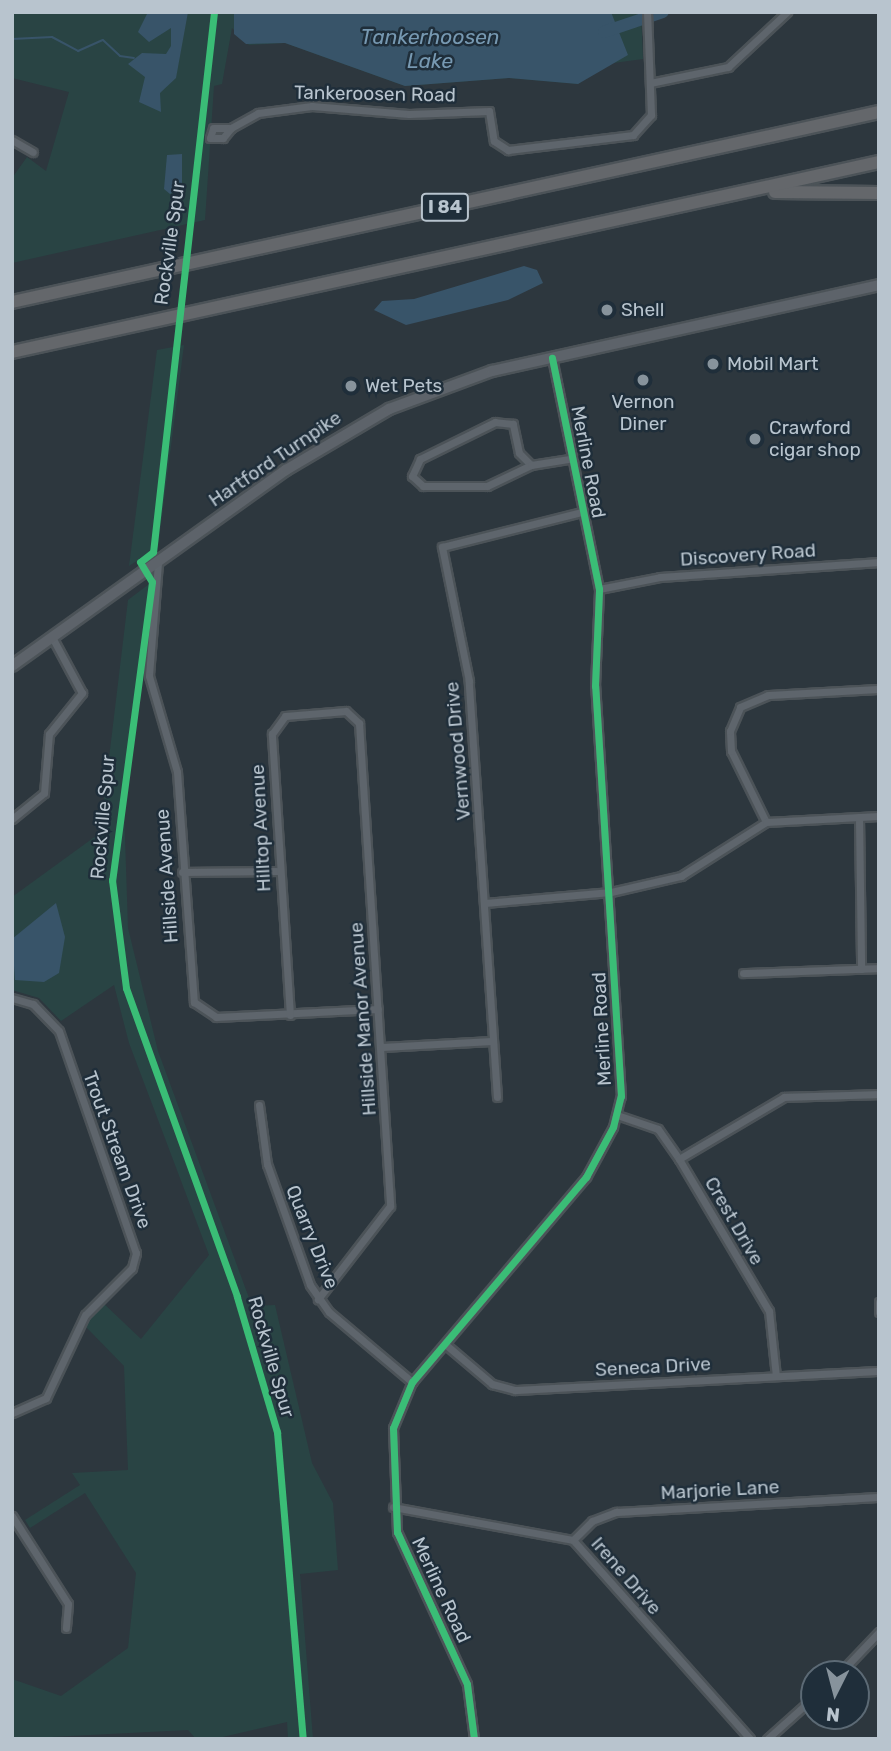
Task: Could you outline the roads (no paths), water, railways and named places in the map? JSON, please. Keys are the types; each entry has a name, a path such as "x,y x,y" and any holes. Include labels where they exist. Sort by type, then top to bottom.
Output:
{"highway":[{"name":"I 84","path":"12,302 879,112"},
{"path":"12,352 879,162"},
{"path":"736,193 822,188 879,193"}],"main road":[{"name":"Hartford Turnpike","path":"12,666 351,428 455,382 879,285"}],"street":[{"path":"647,12 650,83 729,67 787,12"},
{"name":"Tankeroosen Road","path":"230,128 258,113 300,107 489,111 494,141 508,150 633,135 650,115 650,83"},
{"path":"12,141 33,152"},
{"name":"Merline Road","path":"474,1739 467,1684 411,1566 393,1507 393,1428 412,1382 586,1177 617,1115 611,891 595,686 599,589 570,459 552,358"},
{"path":"531,466 519,453 513,424 495,422 420,459 412,476 422,486 487,486 531,466 570,459"},
{"name":"Vernwood Drive","path":"497,1097 469,681 442,547 581,512"},
{"name":"Discovery Road","path":"599,589 879,562"},
{"name":"Hillside Avenue","path":"158,563 149,676 176,763 194,1002 216,1017 378,1009"},
{"path":"12,819 44,793 49,734 82,693 52,637"},
{"path":"766,822 731,751 730,731 740,707 768,695 879,689"},
{"name":"Hilltop Avenue","path":"290,1015 278,871 276,722 285,716 356,713"},
{"name":"Hillside Manor Avenue","path":"318,1299 389,1213 381,1047 356,713"},
{"path":"485,903 611,891 681,876 766,822 879,816"},
{"path":"859,817 861,969"},
{"path":"183,872 278,871"},
{"path":"743,973 879,968"},
{"name":"Trout Stream Drive","path":"12,998 33,1004 59,1031 136,1254 132,1268 85,1315 46,1398 12,1413"},
{"path":"381,1047 493,1041"},
{"path":"680,1159 784,1097 879,1094"},
{"name":"Quarry Drive","path":"259,1105 267,1164 318,1299 412,1382"},
{"name":"Crest Drive","path":"617,1115 658,1129 680,1159 769,1311 776,1376"},
{"path":"879,1302 879,1312"},
{"name":"Seneca Drive","path":"445,1345 505,1389 879,1371"},
{"name":"Marjorie Lane","path":"573,1540 592,1521 615,1512 879,1497"},
{"name":"Irene Drive","path":"393,1507 573,1540 750,1739"},
{"path":"12,1516 68,1604 66,1628"},
{"path":"852,1660 879,1632"},
{"path":"766,1739 800,1709"}],"water":[{"path":"148,12 188,12 176,78 160,93 161,112 139,102 145,77 128,64 142,53 166,54 171,46 171,28 149,42 138,32"},
{"name":"Tankerhoosen Lake","path":"234,12 611,12 628,55 578,84 509,78 405,86 285,43 246,44 234,34"},
{"path":"182,154 182,187 170,194 164,189 167,155"},
{"path":"524,266 537,270 543,283 508,300 406,325 374,310 382,301 414,299"},
{"path":"56,903 65,937 59,973 44,982 15,980 12,939"}],"waterway":[{"path":"604,32 663,12"},
{"path":"12,39 52,37 78,51 103,40 120,56 134,58"}],"place":[{"name":"Shell","path":"607,310"},
{"name":"Mobil Mart","path":"713,364"},
{"name":"Vernon Diner","path":"643,380"},
{"name":"Wet Pets","path":"351,386"},
{"name":"Crawford cigar shop","path":"755,439"}]}
